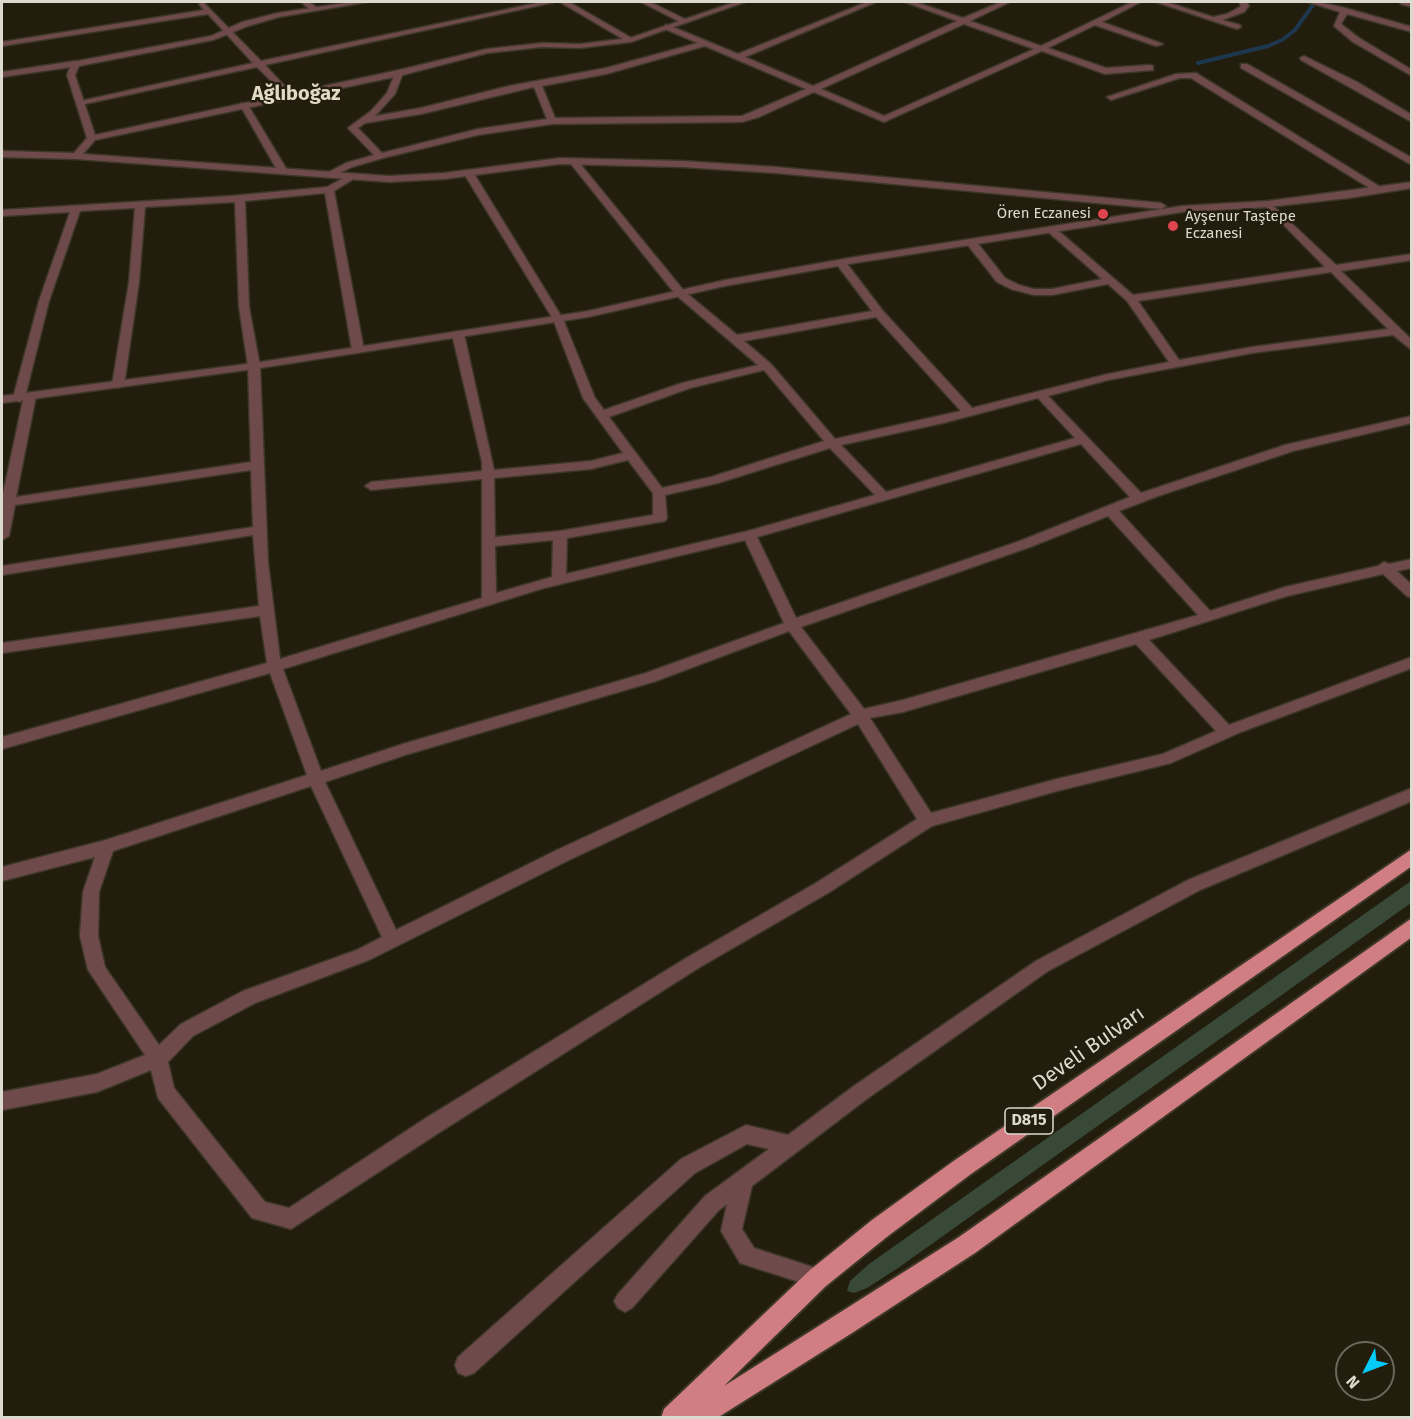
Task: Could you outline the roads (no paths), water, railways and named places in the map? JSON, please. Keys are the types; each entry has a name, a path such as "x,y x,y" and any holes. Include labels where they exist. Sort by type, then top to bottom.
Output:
{"highway":[{"name":"Develi Bulvarı","path":"673,1418 818,1278 963,1167 1412,856"},
{"path":"694,1418 967,1245 1412,926"}],"street":[{"path":"201,2 289,96"},
{"path":"306,2 315,9"},
{"path":"2,75 213,38 278,15 363,2"},
{"path":"80,102 551,2"},
{"path":"564,2 631,40"},
{"path":"645,2 685,21"},
{"path":"76,156 92,138 399,73 487,51 542,45 580,46 631,40 736,2"},
{"path":"738,57 872,2"},
{"path":"909,2 1105,71 1150,68"},
{"path":"332,173 349,165 380,156 478,132 552,122 742,119 769,111 1006,2"},
{"path":"668,27 884,119 1137,2"},
{"path":"1160,2 1237,27"},
{"path":"1213,19 1241,10 1245,6 1243,2"},
{"path":"1312,2 1412,30"},
{"path":"1404,2 1412,5"},
{"path":"1345,10 1337,24 1356,40 1412,74"},
{"path":"2,44 210,11"},
{"path":"1093,22 1159,44"},
{"path":"363,121 421,111 509,89 606,71 705,43"},
{"path":"1304,58 1354,84 1412,119"},
{"path":"75,64 71,75 92,138"},
{"path":"1244,66 1412,162"},
{"path":"380,156 353,128 391,94 399,73"},
{"path":"1111,97 1179,76 1193,75 1379,190"},
{"path":"537,85 552,122"},
{"path":"244,105 282,170"},
{"path":"2,154 76,156 332,173 350,178 389,179 574,162 776,170 1182,209"},
{"path":"574,162 680,293 767,366 832,443 885,498"},
{"path":"468,172 558,319 589,398 659,493 660,518 560,535 488,542"},
{"path":"2,213 329,190 350,178"},
{"path":"2,400 255,366 558,319 840,262 1182,209 1268,204 1412,185"},
{"path":"329,190 358,350"},
{"path":"240,198 244,307 255,366 259,530 266,610 275,666 316,779 392,940"},
{"path":"1268,204 1412,347"},
{"path":"118,385 134,282 140,205"},
{"path":"2,536 4,502 44,301 76,209"},
{"path":"1051,230 1131,299 1176,364"},
{"path":"971,242 1001,280 1015,287 1034,292 1052,292 1110,281"},
{"path":"1131,299 1412,257"},
{"path":"840,262 879,314 909,344 969,412"},
{"path":"734,339 879,314"},
{"path":"659,493 714,480 832,443 969,412 1108,376 1252,350 1397,332"},
{"path":"458,334 488,462 489,600"},
{"path":"602,415 686,385 767,366"},
{"path":"1040,394 1139,499"},
{"path":"2,874 106,847 404,750 651,677 1025,544 1139,499 1289,448 1412,419"},
{"path":"2,742 275,666 559,580 749,535 1083,440"},
{"path":"371,486 591,465 632,455"},
{"path":"4,502 256,465"},
{"path":"1110,510 1207,616"},
{"path":"2,571 259,530"},
{"path":"559,580 560,535"},
{"path":"749,535 792,625 861,716 927,821"},
{"path":"2,1101 97,1083 158,1059 187,1030 249,997 363,955 563,855 861,716 1139,638 1285,592 1384,567 1412,563"},
{"path":"1384,567 1412,593"},
{"path":"2,648 266,610"},
{"path":"1139,638 1227,733"},
{"path":"106,847 91,892 88,936 97,970 158,1059 165,1092 259,1211 291,1219 463,1107 694,962 822,888 927,821 1057,785 1166,759 1227,733 1412,662"},
{"path":"624,1302 712,1203 861,1092 1042,966 1194,885 1412,794"},
{"path":"466,1365 688,1166 746,1134 791,1145"},
{"path":"743,1180 731,1231 747,1256 818,1278"}],"waterway":[{"path":"1198,63 1268,46 1282,40 1295,30 1315,2"}],"place":[{"name":"Ören Eczanesi","path":"1103,214"},
{"name":"Ayşenur Taştepe Eczanesi","path":"1173,226"}],"district":[{"name":"Ağlıboğaz","path":"296,94"}]}
